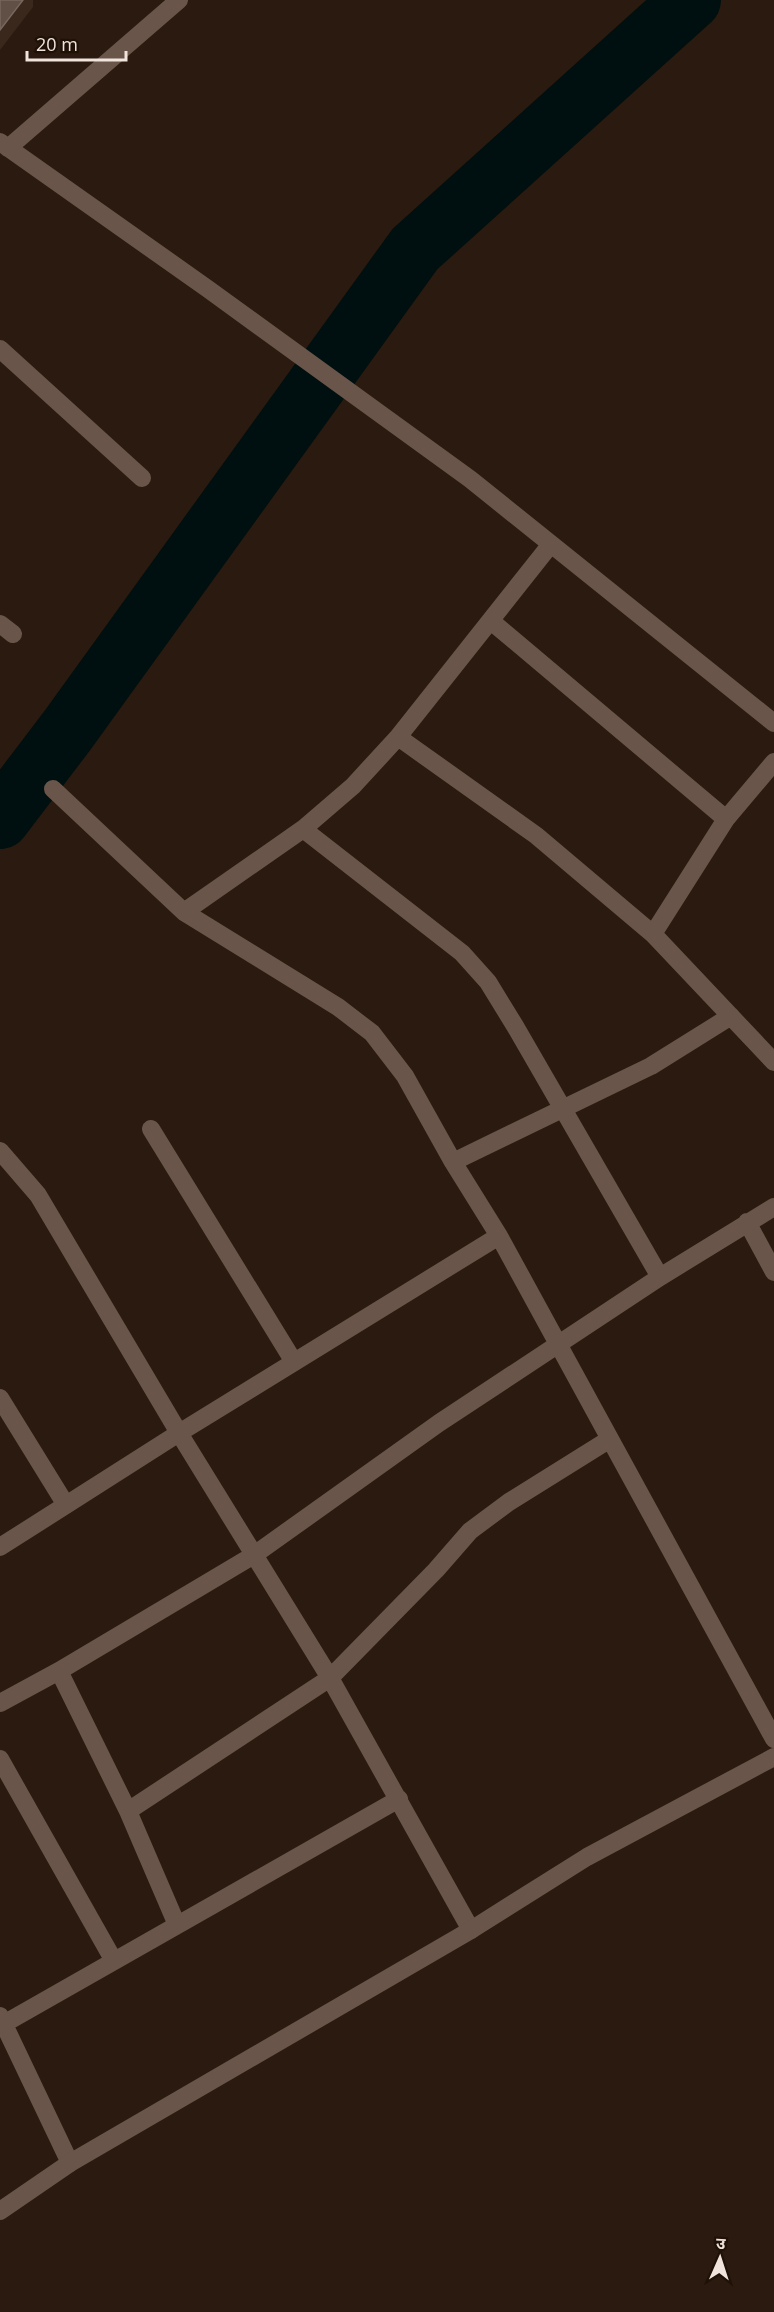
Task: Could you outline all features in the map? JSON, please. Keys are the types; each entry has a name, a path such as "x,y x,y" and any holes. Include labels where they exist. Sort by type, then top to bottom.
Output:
{"street":[{"path":"179,0 4,145 470,479 774,723"},
{"path":"0,349 142,478"},
{"path":"184,912 303,829 352,786 398,737 551,544"},
{"path":"491,621 726,819"},
{"path":"398,737 537,836 653,934 774,1062"},
{"path":"653,934 726,819 774,762"},
{"path":"53,789 184,912 338,1007 372,1033 405,1076 453,1162 499,1236 774,1739"},
{"path":"303,829 462,953 488,982 660,1277"},
{"path":"453,1162 651,1065 731,1016"},
{"path":"151,1129 294,1362"},
{"path":"0,1151 38,1195 179,1433 330,1678 471,1930"},
{"path":"0,1702 59,1671 254,1555 439,1423 558,1343 774,1207"},
{"path":"747,1222 774,1272"},
{"path":"0,1547 179,1433 499,1236"},
{"path":"0,1398 66,1505"},
{"path":"128,1811 330,1678 436,1570 470,1531 509,1502 610,1439"},
{"path":"59,1671 128,1811 177,1925"},
{"path":"0,2211 70,2163 471,1930 587,1857 774,1757"},
{"path":"0,1760 114,1961"},
{"path":"70,2163 2,2021 114,1961 399,1799"}],"building":[{"path":"0,0 23,0 0,30"}],"waterway":[{"path":"0,819 67,731 415,249 691,0"}]}
